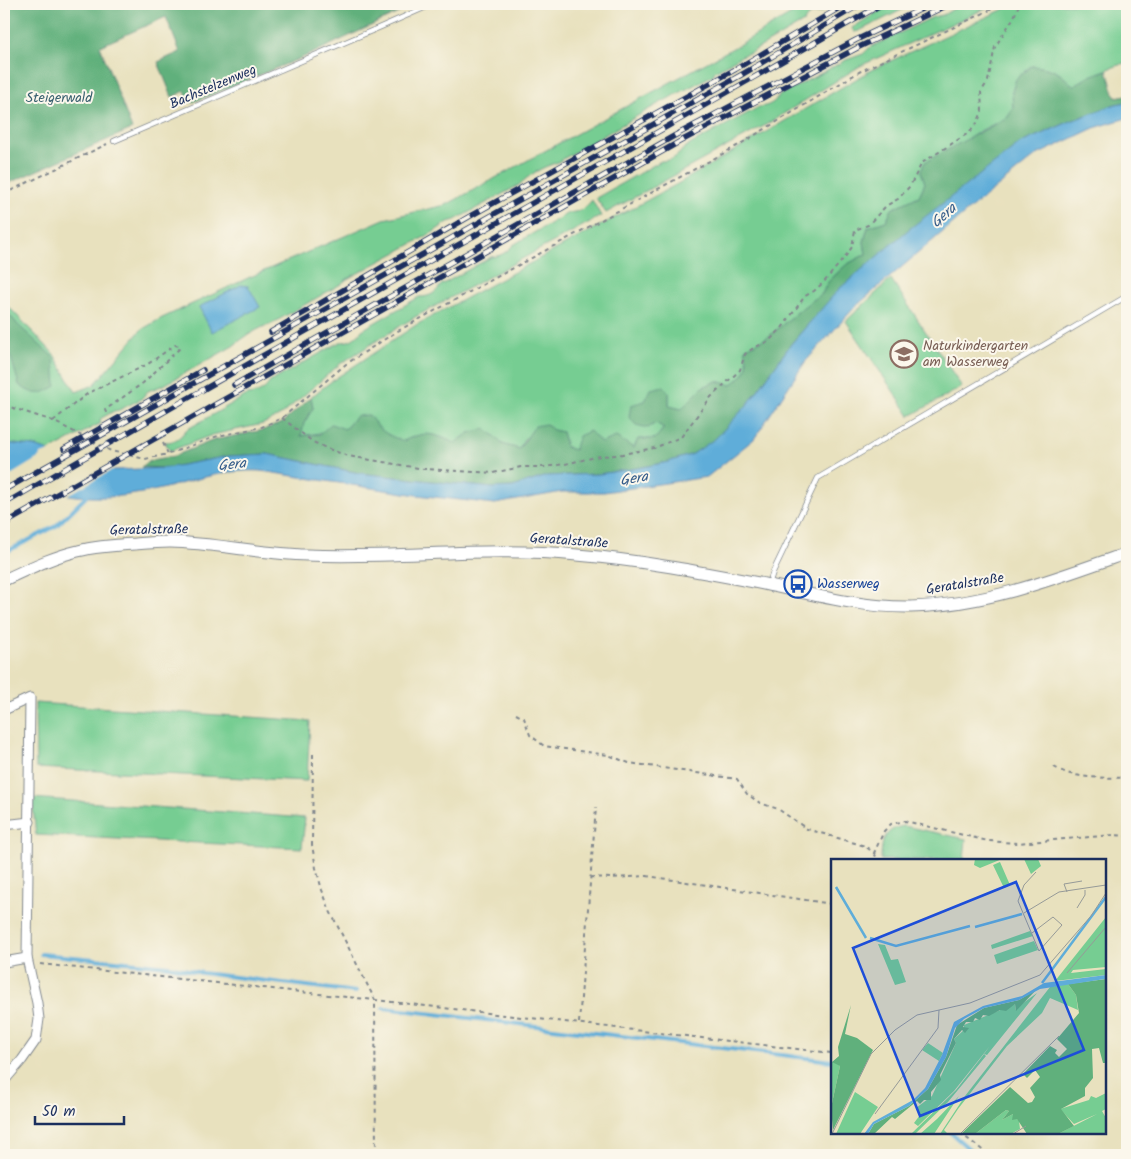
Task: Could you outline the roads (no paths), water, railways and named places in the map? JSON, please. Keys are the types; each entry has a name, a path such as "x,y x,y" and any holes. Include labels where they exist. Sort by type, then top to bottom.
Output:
{"street":[{"name":"Geratalstraße","path":"4,580 56,558 78,551 103,546 168,542 308,556 465,552 598,556 720,575 843,601 881,606 933,606 986,598 1034,585 1127,553"},
{"path":"4,710 30,698 27,961 37,1003 38,1019 36,1040 22,1060 4,1080"},
{"path":"4,825 30,822"},
{"path":"4,962 27,961"}],"lane":[{"name":"Bachstelzenweg","path":"114,141 433,4"},
{"path":"768,585 818,478 1127,296"}],"water":[{"name":"Gera","path":"1127,102 1127,118 1094,128 1037,155 965,213 855,307 805,362 754,439 707,477 604,492 562,492 495,504 417,495 261,471 222,473 148,492 108,497 68,495 4,476 4,443 33,446 114,470 166,468 229,456 267,454 359,473 492,488 513,487 547,476 599,474 638,468 668,462 693,454 716,438 748,404 791,344 839,289 908,230 1021,143 1071,121 1116,104"},
{"path":"241,285 248,286 260,307 212,332 199,307"}],"waterway":[{"path":"4,553 56,526 90,493"},
{"path":"41,954 169,966 202,973 356,992"},
{"path":"384,1008 831,1061"},
{"path":"952,1134 976,1155"}],"railway":[{"path":"271,332 472,215 736,69 846,4"},
{"path":"4,490 741,75 861,4"},
{"path":"4,504 882,4"},
{"path":"234,385 674,136 856,40 932,4"},
{"path":"4,524 679,142 859,47 950,4"},
{"path":"64,449 203,370"}],"place":[{"name":"Naturkindergarten am Wasserweg","path":"904,354"},
{"name":"Wasserweg","path":"798,584"}],"park label":[{"name":"Steigerwald","path":"59,98"}]}
